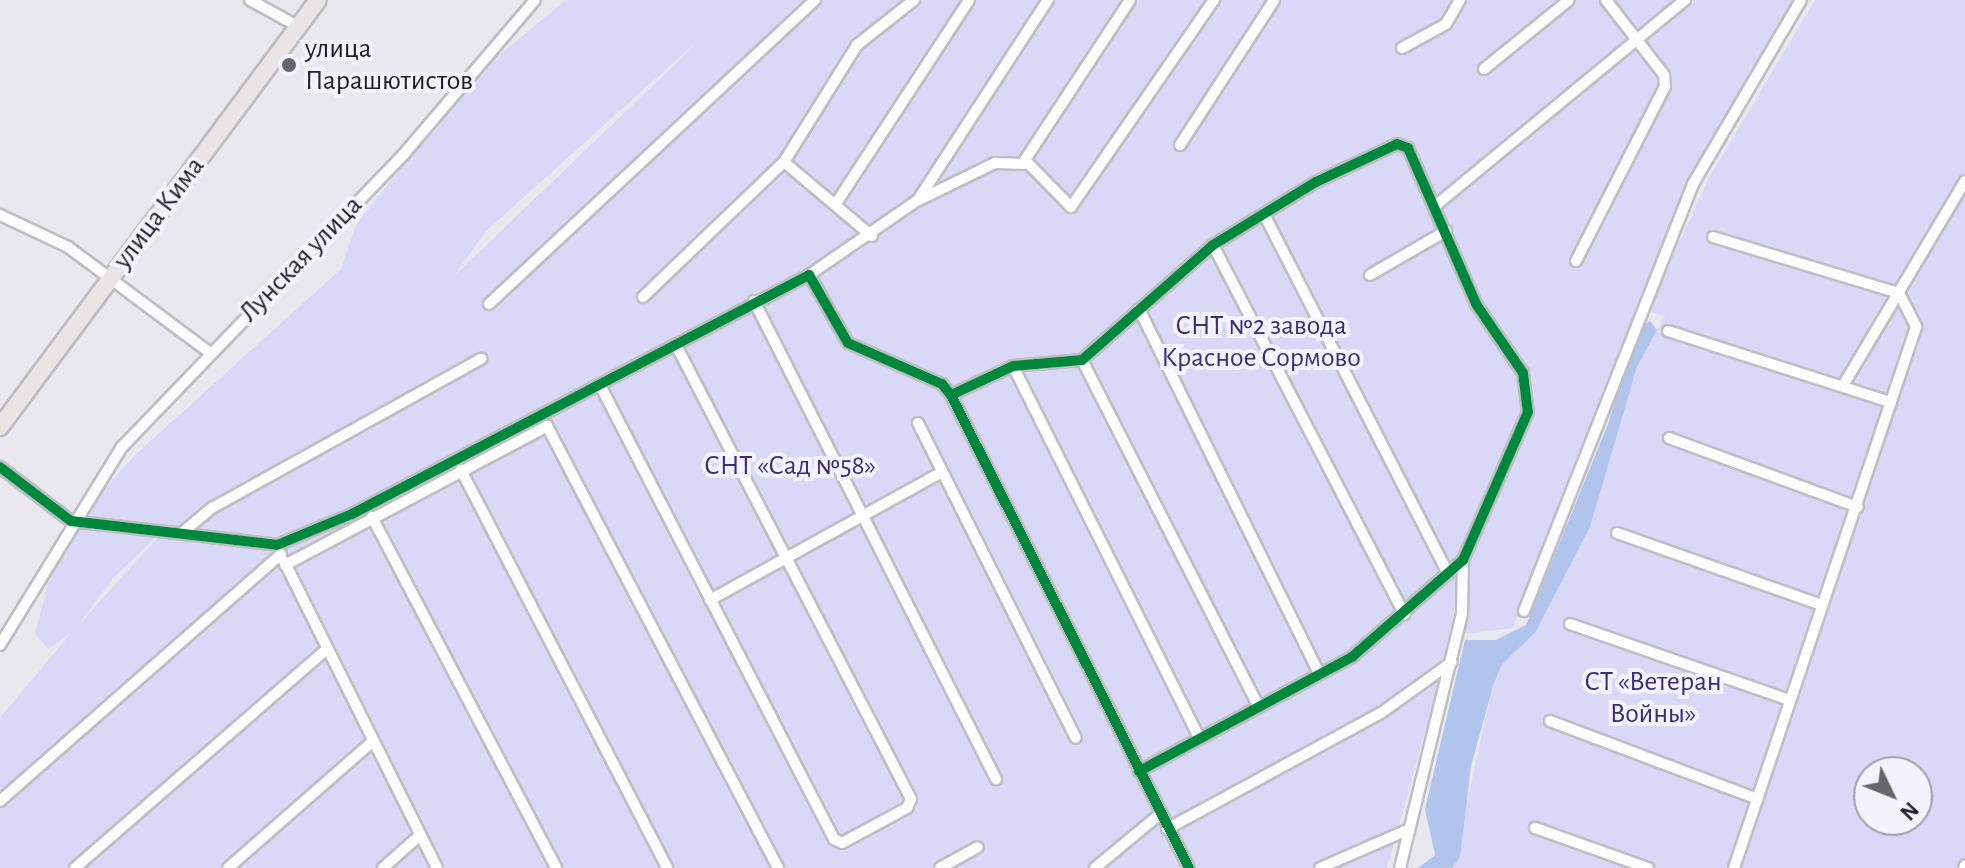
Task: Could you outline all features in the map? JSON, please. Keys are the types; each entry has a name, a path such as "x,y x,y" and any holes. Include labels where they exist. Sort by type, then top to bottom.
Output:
{"main road":[{"name":"улица Кима","path":"0,427 318,0"}],"street":[{"path":"250,0 299,27"},
{"name":"Лунская улица","path":"0,645 71,521 122,447 404,154 535,0"},
{"path":"489,304 815,0"},
{"path":"643,297 784,162 857,45 914,0"},
{"path":"837,202 969,0"},
{"path":"918,200 1048,0"},
{"path":"1025,164 1130,0"},
{"path":"0,801 281,554 601,387 754,301 809,275 872,236 918,200 995,163 1025,164 1076,206 1214,0"},
{"path":"1402,48 1446,24 1460,0"},
{"path":"1484,69 1569,0"},
{"path":"1576,261 1665,86 1638,41 1606,0"},
{"path":"1435,206 1685,0"},
{"path":"1524,611 1693,184 1801,0"},
{"path":"1180,145 1268,2"},
{"path":"951,395 1013,366 1082,360 1213,245 1264,214 1397,144 1408,148 1476,304 1523,373 1529,395 1519,437 1463,560 1452,662 1405,831 1400,868"},
{"path":"784,162 837,202 872,236"},
{"path":"1844,384 1965,181"},
{"path":"1264,214 1447,572"},
{"path":"0,215 112,277 210,353"},
{"path":"1370,275 1446,231"},
{"path":"1713,237 1899,293 1916,327 1858,507 1734,868"},
{"path":"1213,245 1404,614"},
{"path":"809,275 848,343 942,384 951,395 1189,868"},
{"path":"754,301 996,779"},
{"path":"1139,309 1319,673"},
{"path":"1668,331 1844,384 1891,402"},
{"path":"601,387 834,839 842,843 907,808 911,799 676,345"},
{"path":"183,532 212,508 481,359"},
{"path":"1082,360 1258,705"},
{"path":"1013,366 1199,738"},
{"path":"918,423 1076,738"},
{"path":"0,467 71,521 183,532 281,554 372,517 542,427 551,430 778,868"},
{"path":"1669,438 1858,507"},
{"path":"461,470 667,868"},
{"path":"710,600 942,472"},
{"path":"372,517 556,868"},
{"path":"1617,533 1822,605"},
{"path":"281,554 325,651 437,868"},
{"path":"1139,771 1352,657 1463,560"},
{"path":"1570,624 1790,700"},
{"path":"75,868 325,651"},
{"path":"1167,829 1381,713 1452,662"},
{"path":"1550,721 1758,799"},
{"path":"228,868 372,742"},
{"path":"1095,868 1160,814"},
{"path":"1535,828 1648,868"},
{"path":"1320,868 1405,831"},
{"path":"383,868 420,835"},
{"path":"940,868 978,847"}],"green space":[{"name":"СНТ №2 завода Красное Сормово","path":"566,0 1794,0 1696,168 1513,628 1457,635 1447,654 1387,868 0,868 0,718 72,632 48,649 35,633 51,573 92,503 135,455 341,269 356,225 473,77","holes":["693,45 689,51 454,276 486,231","172,522 82,621 81,621 113,578"]},
{"name":"СТ «Ветеран Войны»","path":"1815,0 1965,0 1965,868 1452,868 1493,686 1502,664 1535,633 1590,527 1637,367 1665,316 1652,312 1651,303 1710,176"}],"shaded area":[{"path":"1650,321 1657,330 1637,367 1590,527 1535,633 1502,664 1493,686 1471,766 1460,857 1452,868 1418,868 1435,855 1425,809 1465,640 1496,640 1526,625 1608,424 1637,330"}],"cycle path":[{"path":"951,395 1013,366 1082,360 1213,245 1316,182 1397,144 1408,148 1476,304 1523,373 1528,412 1463,560 1352,657 1139,771"},
{"path":"0,467 71,521 277,545 352,514 809,275 848,343 942,384 951,395 1189,868"}],"place":[{"name":"улица Парашютистов","path":"289,65"}],"park label":[{"name":"СНТ «Сад №58»","path":"790,466"}]}
